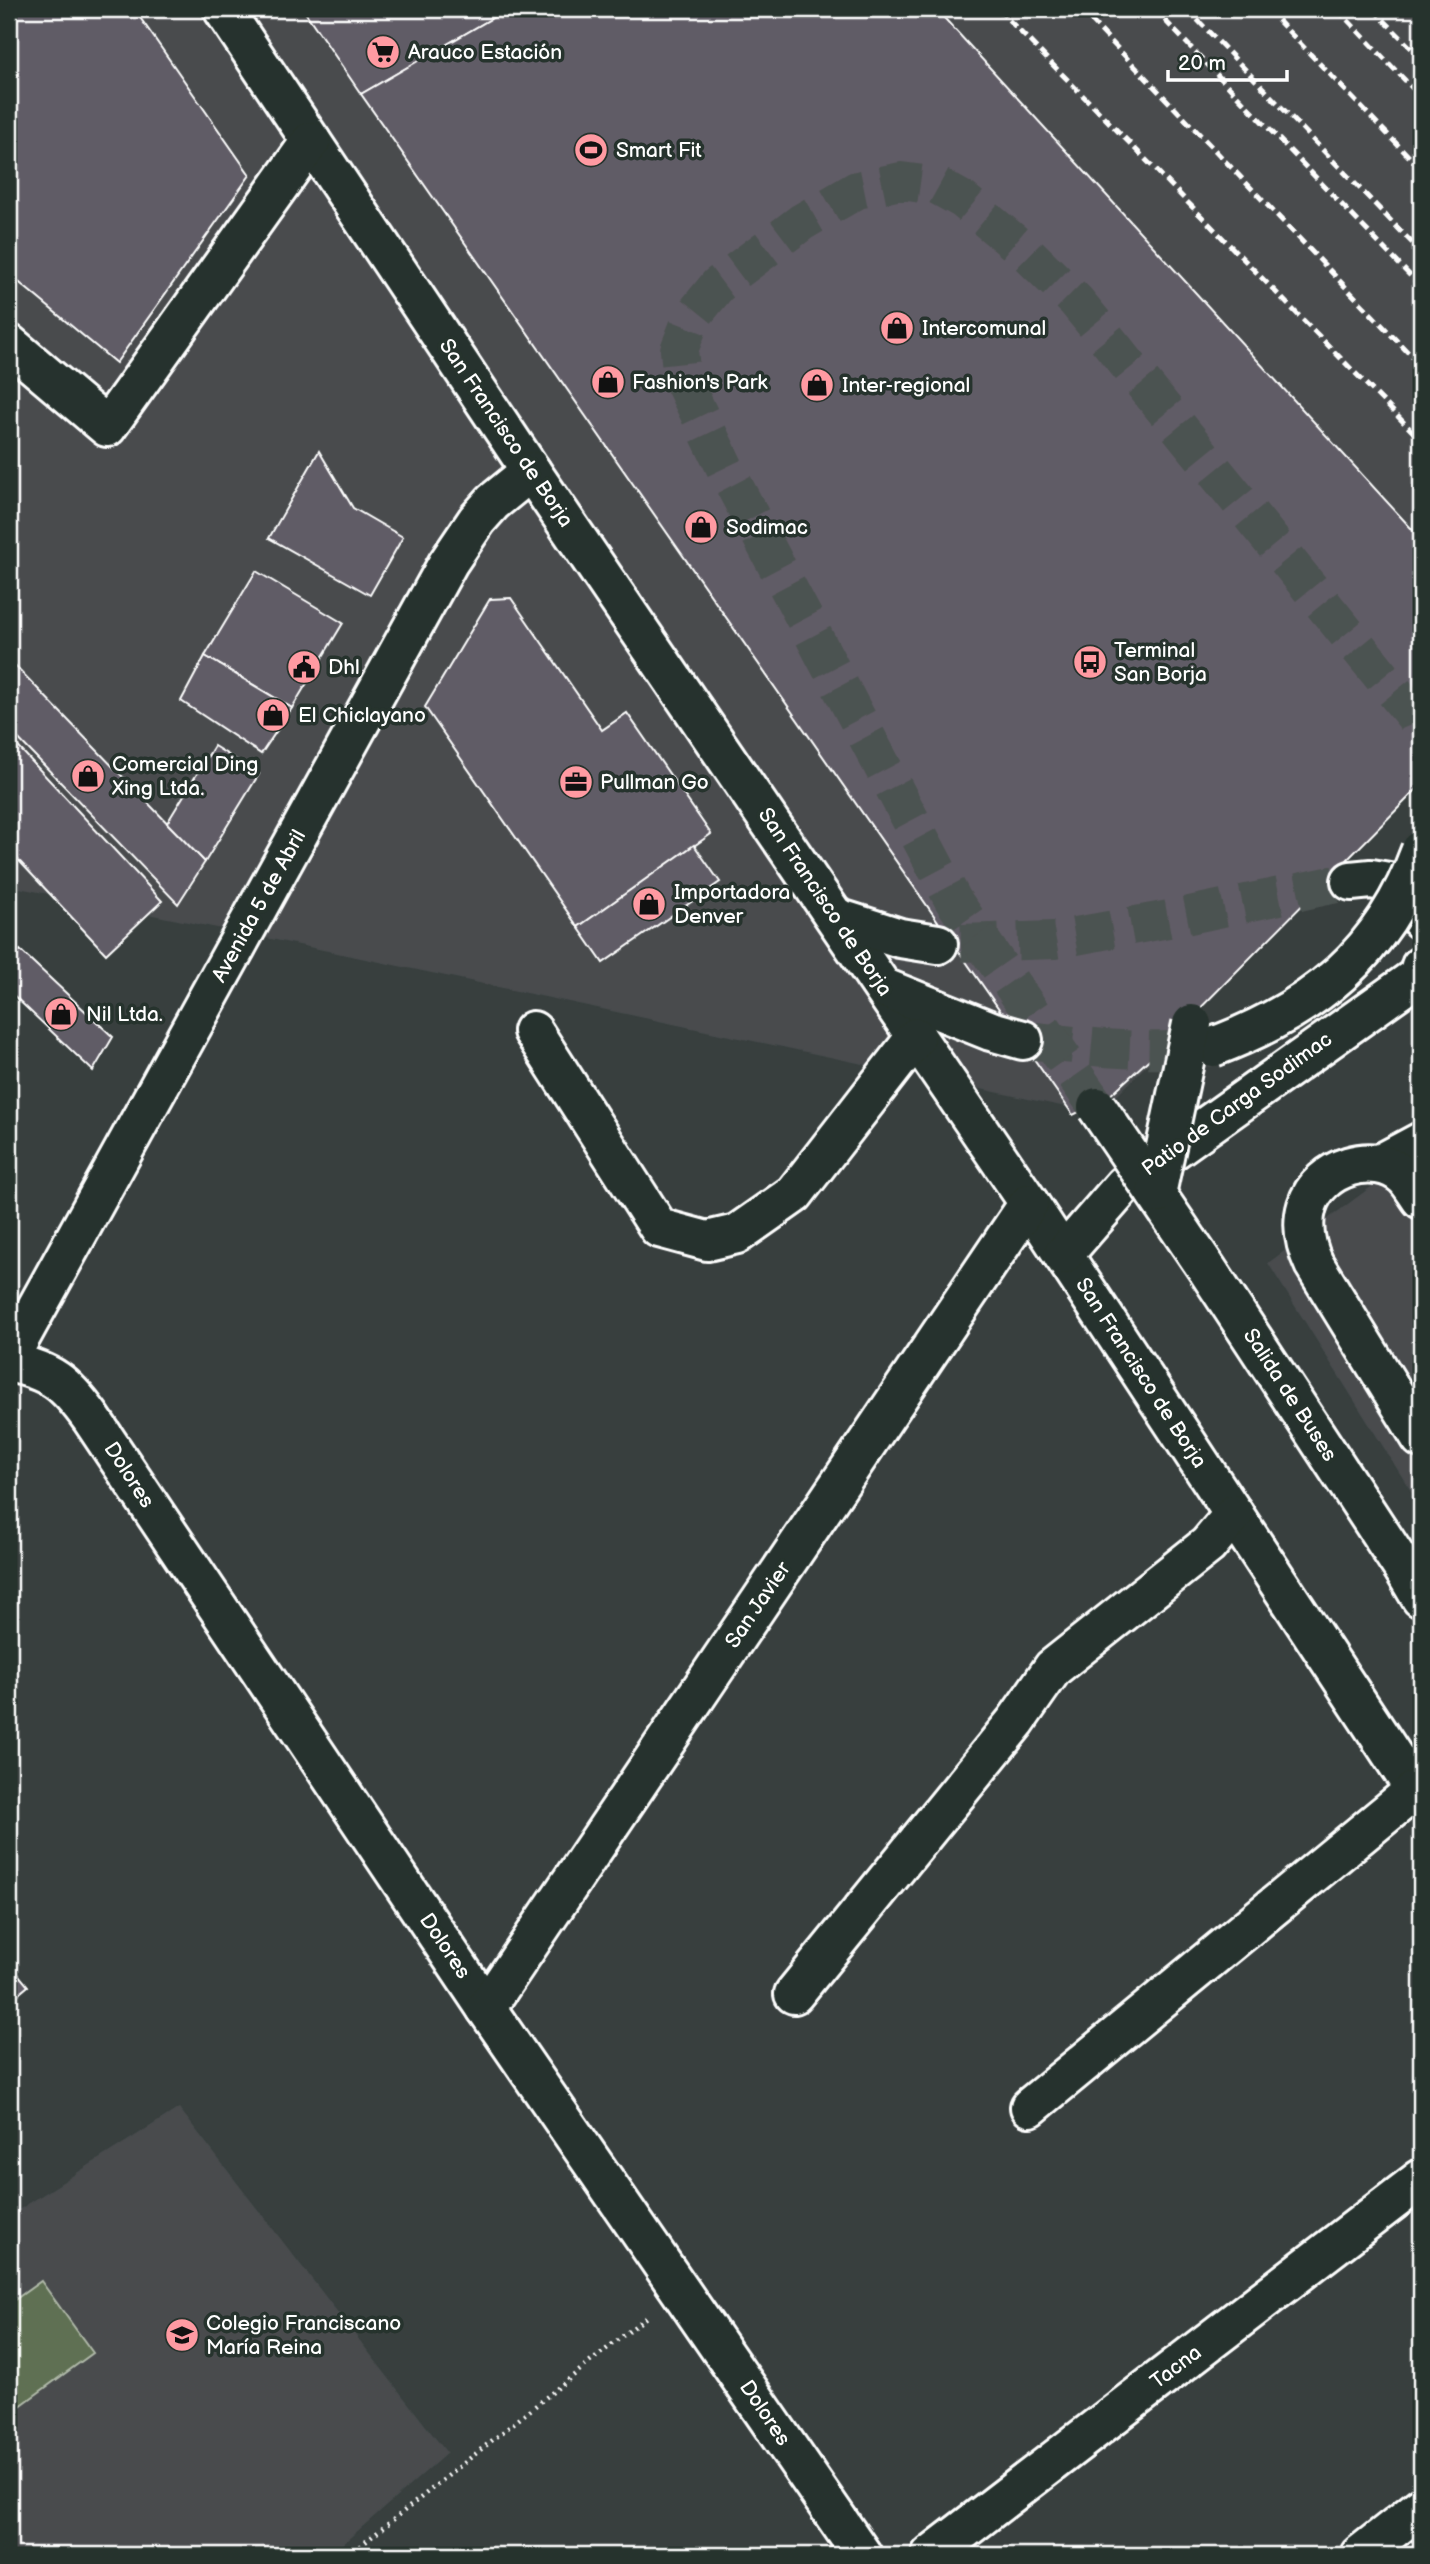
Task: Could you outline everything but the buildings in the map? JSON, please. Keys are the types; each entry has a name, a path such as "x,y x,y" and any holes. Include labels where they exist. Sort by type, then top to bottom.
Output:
{"street":[{"name":"San Francisco de Borja","path":"223,9 531,471 1029,1203 1418,1794"},
{"path":"9,344 107,427 311,141"},
{"name":"Avenida 5 de Abril","path":"9,1360 448,563 493,502 531,471"},
{"path":"1156,1194 1202,1036 1255,1031 1295,1010 1331,982 1363,950 1390,915 1412,875 1421,850"},
{"path":"1352,881 1371,878 1394,883 1421,920"},
{"path":"837,918 900,938 938,944"},
{"name":"Patio de Carga Sodimac","path":"1063,1255 1124,1185 1418,976 1421,966"},
{"path":"884,988 991,1031 1023,1040"},
{"path":"533,1031 659,1228 707,1241 737,1234 794,1194 916,1037"},
{"name":"Salida de Buses","path":"1097,1107 1413,1584"},
{"path":"1380,1164 1421,1142"},
{"path":"1421,1199 1405,1177 1380,1164 1348,1166 1315,1190 1307,1203 1304,1234 1314,1264 1421,1438"},
{"name":"San Javier","path":"486,2008 1029,1203"},
{"name":"Dolores","path":"9,1360 37,1368 56,1378 91,1418 486,2008 862,2555"},
{"path":"794,1994 1016,1721 1053,1668 1208,1545 1234,1514"},
{"path":"1030,2107 1418,1794"},
{"name":"Tacna","path":"930,2555 1421,2179"},
{"path":"1360,2555 1421,2507"}],"path":[{"path":"349,2555 680,2290"}],"shaded area":[{"path":"9,9 1421,9 1421,785 1099,1114 9,886"},
{"path":"1421,1150 1421,1507 1268,1263"},
{"name":"Colegio Franciscano María Reina","path":"179,2108 447,2453 330,2555 9,2555 9,2216"}],"green space":[{"path":"41,2281 93,2353 9,2414 9,2304"}],"tunnel":[{"path":"1097,1107 953,900 726,470 682,379 679,350 692,317 718,285 802,222 857,190 901,181 938,186 963,200 1028,254 1076,301 1415,717 1421,731"},
{"path":"961,943 1054,940 1351,881"},
{"path":"1035,1041 1146,1050 1213,1047"}],"railway":[{"path":"998,9 1421,440"},
{"path":"1080,9 1421,366"},
{"path":"1154,9 1421,287"},
{"path":"1187,9 1421,252"},
{"path":"1267,9 1421,169"},
{"path":"1337,9 1421,97"},
{"path":"1373,9 1421,58"}],"place":[{"name":"Arauco Estación","path":"383,52"},
{"name":"Smart Fit","path":"591,150"},
{"name":"Intercomunal","path":"897,328"},
{"name":"Fashion's Park","path":"608,382"},
{"name":"Inter-regional","path":"817,385"},
{"name":"Sodimac","path":"701,527"},
{"name":"Terminal San Borja","path":"1090,662"},
{"name":"Dhl","path":"304,667"},
{"name":"El Chiclayano","path":"273,715"},
{"name":"Comercial Ding Xing Ltda.","path":"88,776"},
{"name":"Pullman Go","path":"576,782"},
{"name":"Importadora Denver","path":"649,904"},
{"name":"Nil Ltda.","path":"61,1014"},
{"name":"Colegio Franciscano María Reina","path":"182,2335"}]}
